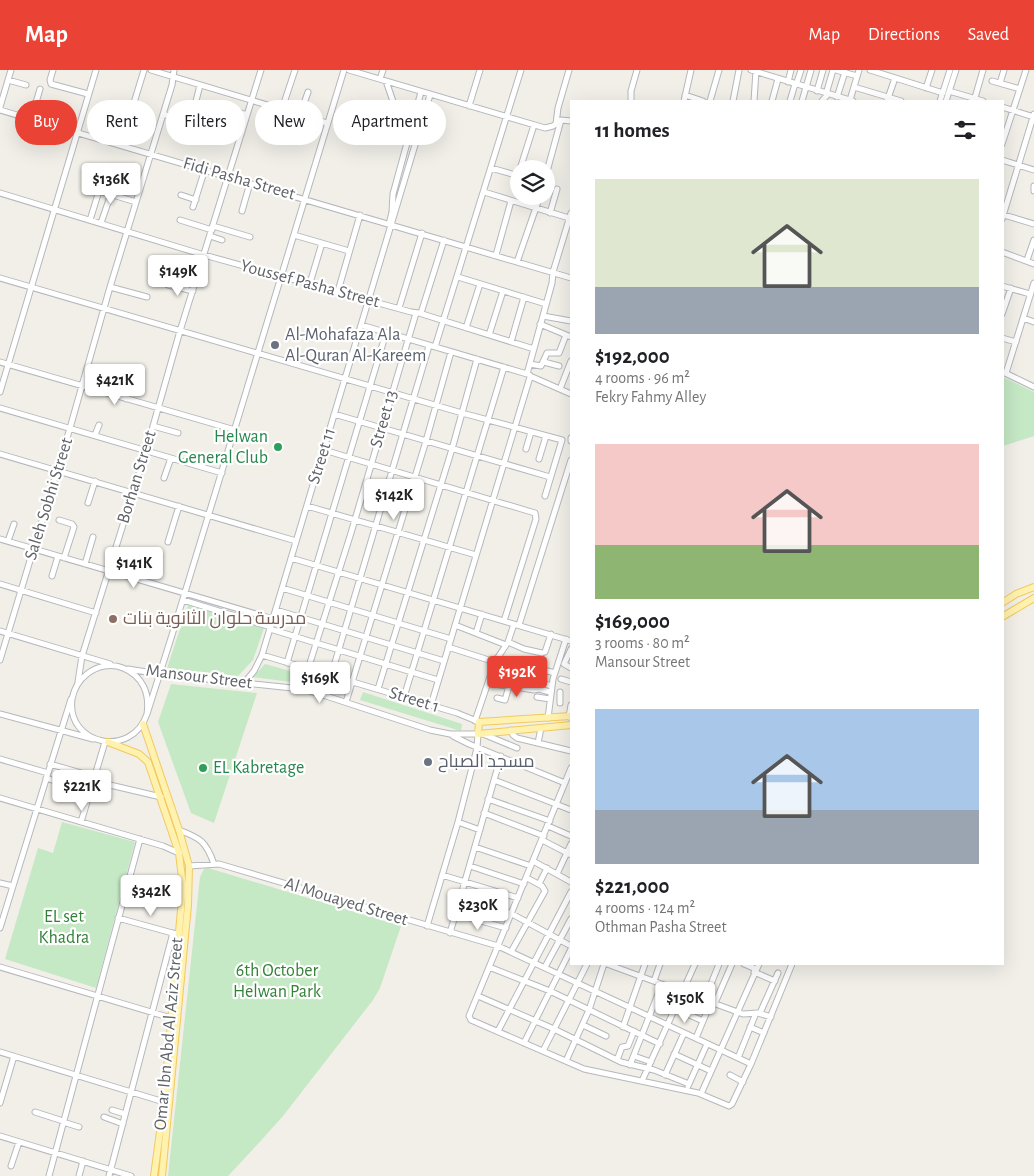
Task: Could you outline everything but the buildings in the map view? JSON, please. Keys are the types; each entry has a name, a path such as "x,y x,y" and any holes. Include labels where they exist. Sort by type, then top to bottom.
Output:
{"main road":[{"path":"1004,602 1034,587"},
{"path":"1004,616 1034,598"},
{"path":"570,716 477,722 480,734 570,725"},
{"name":"Omar Ibn Abd Al Aziz Street","path":"143,724 179,830 189,866 186,932 162,1176"},
{"name":"Omar Ibn Abd Al Aziz Street","path":"107,742 144,757 150,767 179,853 183,887 176,934 164,1102 154,1176"}],"street":[{"path":"0,108 11,70"},
{"path":"53,70 50,80 51,84 88,94"},
{"path":"77,129 96,70"},
{"path":"136,100 140,94 144,70"},
{"path":"151,70 255,101"},
{"path":"174,70 174,77"},
{"path":"174,77 179,70"},
{"name":"Borhan Street","path":"245,122 261,70"},
{"path":"285,100 295,70"},
{"path":"0,714 107,742 128,738 143,724 222,473 344,70"},
{"path":"349,70 546,128 558,122 570,121"},
{"path":"383,70 383,80 391,100"},
{"path":"469,106 480,70"},
{"path":"435,347 521,70"},
{"path":"549,160 558,122 558,108 570,70"},
{"path":"631,100 630,91 637,70"},
{"path":"684,100 691,70"},
{"path":"710,100 718,70"},
{"path":"733,100 739,70"},
{"path":"770,76 773,70"},
{"path":"788,82 791,70"},
{"path":"790,100 801,70"},
{"path":"802,100 811,70"},
{"path":"817,91 823,70"},
{"path":"823,100 827,94 835,70 858,73 851,100"},
{"path":"872,70 943,93"},
{"path":"854,87 888,99 894,70"},
{"path":"926,88 930,70"},
{"path":"940,100 950,70"},
{"path":"946,100 956,70"},
{"path":"949,91 974,100 983,70"},
{"path":"1000,83 1004,70"},
{"path":"1004,133 1026,70"},
{"path":"754,100 754,71 839,99 844,72"},
{"name":"Saleh Sobhi Street","path":"0,660 174,77"},
{"path":"772,100 778,79"},
{"path":"8,80 26,85"},
{"path":"992,80 1020,89"},
{"path":"196,100 200,85"},
{"path":"37,100 40,88"},
{"path":"305,100 308,92"},
{"path":"419,100 421,92"},
{"path":"429,100 430,95"},
{"path":"685,95 700,100"},
{"name":"Fidi Pasha Street","path":"0,108 15,113"},
{"path":"1004,108 1034,116 1004,211"},
{"path":"323,122 328,123"},
{"path":"523,160 534,125"},
{"name":"Fidi Pasha Street","path":"77,132 570,278"},
{"path":"0,392 72,145"},
{"name":"Borhan Street","path":"78,684 82,656 238,145"},
{"path":"390,224 392,198 406,145"},
{"path":"390,224 415,145"},
{"path":"1004,161 1034,170"},
{"path":"491,168 510,173"},
{"path":"193,207 205,169"},
{"path":"242,211 250,183"},
{"path":"1034,186 1034,191"},
{"path":"92,189 136,202"},
{"path":"550,213 557,189"},
{"path":"90,220 99,191"},
{"path":"484,192 510,201"},
{"name":"Youssef Pasha Street","path":"0,193 204,255 338,290 534,349"},
{"path":"101,224 110,194"},
{"path":"181,195 196,200"},
{"path":"496,255 510,205"},
{"path":"431,705 515,428 553,272 569,227 570,216 550,213 524,205"},
{"path":"517,262 537,205"},
{"path":"1004,214 1034,224"},
{"path":"338,290 360,215"},
{"path":"180,220 250,236"},
{"name":"Street 11","path":"244,683 254,671 262,655 390,224"},
{"path":"399,308 422,234"},
{"path":"210,236 222,240"},
{"path":"294,236 349,251"},
{"name":"Street 13","path":"308,669 355,520 408,339 444,240"},
{"path":"1027,260 1034,240"},
{"path":"310,283 322,243"},
{"path":"1004,253 1034,264"},
{"path":"458,277 546,304"},
{"path":"0,278 414,399 562,440 545,496"},
{"path":"1034,282 1031,297 1004,372 1034,387"},
{"path":"466,328 480,284"},
{"path":"168,285 193,291"},
{"path":"1004,286 1031,297"},
{"path":"110,287 147,297"},
{"path":"1004,308 1011,288"},
{"path":"489,335 503,291"},
{"path":"549,293 556,295"},
{"path":"511,342 524,297"},
{"path":"542,316 570,322"},
{"path":"1023,318 1034,322"},
{"path":"530,364 540,367 547,353 558,354 568,336 540,324"},
{"path":"360,325 504,367 528,375 570,394"},
{"path":"287,663 386,333"},
{"path":"1004,339 1016,342"},
{"path":"331,676 429,346"},
{"path":"346,702 426,441 451,352"},
{"path":"378,690 452,449 477,359"},
{"path":"0,362 235,430"},
{"path":"544,362 559,366"},
{"path":"560,389 570,364"},
{"path":"404,697 504,367"},
{"path":"126,399 134,372"},
{"path":"0,408 222,473"},
{"path":"334,414 550,477"},
{"path":"96,436 99,425"},
{"path":"152,426 178,433"},
{"path":"526,449 531,432"},
{"path":"539,459 546,436"},
{"path":"324,450 536,514 504,621"},
{"path":"0,454 296,541"},
{"path":"164,478 171,458"},
{"path":"477,722 496,660 516,624 570,463"},
{"path":"88,503 94,481"},
{"path":"168,542 179,506"},
{"path":"307,506 476,555"},
{"path":"52,576 74,526 59,520"},
{"path":"8,541 14,524"},
{"path":"85,564 93,537"},
{"path":"0,539 273,619"},
{"path":"291,558 568,640 555,673 548,718"},
{"path":"0,584 96,613"},
{"path":"282,588 451,639"},
{"path":"182,600 295,637 438,680"},
{"path":"276,610 444,661"},
{"path":"476,633 482,614"},
{"path":"455,625 524,649 542,653 550,634"},
{"name":"Mansour Street","path":"0,631 120,667 159,674 310,691 412,725 450,734 480,734 517,748"},
{"path":"448,647 555,673"},
{"path":"570,651 564,664 570,667"},
{"name":"Street 1","path":"262,655 431,705 477,722"},
{"path":"0,928 50,764 73,694 82,678 95,669 110,666 120,667 131,672 144,686 147,695 147,714"},
{"path":"561,679 570,682"},
{"path":"534,681 552,686"},
{"path":"488,683 534,690 539,689 550,696"},
{"path":"497,698 505,700 509,686"},
{"path":"73,694 72,704 76,722 82,730 98,740"},
{"path":"536,697 550,696 560,698"},
{"path":"538,743 541,728"},
{"path":"511,730 514,737 570,751"},
{"path":"450,734 477,748 565,783"},
{"path":"427,926 458,822 480,734"},
{"path":"81,822 107,742"},
{"path":"450,933 501,756"},
{"path":"0,759 61,783"},
{"path":"50,764 94,779 161,797"},
{"path":"570,772 469,1016 470,1020 584,1069 701,1094 729,1106 751,1064 792,965"},
{"path":"494,780 570,810"},
{"path":"0,798 140,839 179,853"},
{"path":"488,799 549,824 570,835"},
{"path":"484,813 543,838 569,854 557,874"},
{"path":"458,822 480,830"},
{"path":"179,830 205,843 214,864"},
{"path":"158,845 169,842 174,838"},
{"path":"48,1176 140,839"},
{"path":"475,847 547,868 570,881"},
{"name":"Al Mouayed Street","path":"189,866 214,864 498,946 751,1064"},
{"path":"470,866 524,884"},
{"path":"539,884 547,868"},
{"path":"442,875 518,898"},
{"path":"511,952 544,893 544,887 527,878"},
{"path":"0,882 13,886"},
{"path":"498,1031 570,894"},
{"path":"460,898 512,914 570,946"},
{"path":"456,914 506,928"},
{"path":"109,1176 151,1012 176,934 118,918"},
{"path":"545,967 570,921"},
{"path":"524,1043 570,949"},
{"path":"544,1051 568,1000 587,965"},
{"path":"566,1062 589,1010 606,965"},
{"path":"609,965 737,1012 747,1014 758,1013 771,1018"},
{"path":"624,970 626,965"},
{"path":"623,1026 646,965"},
{"path":"654,981 660,965"},
{"path":"642,1081 669,1026 695,965"},
{"path":"704,999 719,965"},
{"path":"696,1038 732,965"},
{"path":"0,967 171,1018"},
{"path":"490,967 550,991 660,1044"},
{"path":"701,1094 756,968 775,981"},
{"path":"738,1058 750,1027 778,973"},
{"path":"630,1065 662,984"},
{"path":"478,996 510,1009 617,1060 689,1084"},
{"path":"676,1009 703,1021"},
{"path":"582,1025 606,1036"},
{"path":"750,1027 764,1033"},
{"path":"617,1060 622,1048 628,1046 634,1032"},
{"path":"665,1075 684,1033"},
{"path":"686,1091 707,1044"},
{"path":"0,1052 164,1102"},
{"path":"674,1054 711,1071"},
{"path":"0,1103 14,1056"},
{"path":"634,1056 651,1062"},
{"path":"730,1075 743,1082"},
{"path":"112,1110 125,1114"},
{"path":"35,1112 79,1127"},
{"path":"104,1117 122,1124"},
{"path":"0,1136 131,1176"},
{"path":"11,1166 19,1142"},
{"path":"79,1176 83,1161"}],"green space":[{"path":"1004,377 1034,392 1034,436 1004,446"},
{"path":"188,605 264,628 253,660 238,676 167,668"},
{"path":"265,664 348,687 345,694 307,684 253,677"},
{"name":"EL Kabretage","path":"171,684 257,693 214,823 191,813 158,722"},
{"path":"363,692 462,724 461,731 360,700"},
{"name":"EL set Khadra","path":"62,822 135,842 96,988 5,959 38,848 53,853"},
{"name":"6th October Helwan Park","path":"208,868 401,926 380,988 373,1000 283,1116 256,1146 228,1176 168,1176 200,877 204,869"}],"place":[{"name":"Al-Mohafaza Ala Al-Quran Al-Kareem","path":"275,345"},
{"name":"Helwan General Club","path":"278,447"},
{"name":"مدرسة حلوان الثانوية بنات","path":"113,619"},
{"name":"مسجد الصباح","path":"428,762"},
{"name":"EL Kabretage","path":"203,768"}]}
